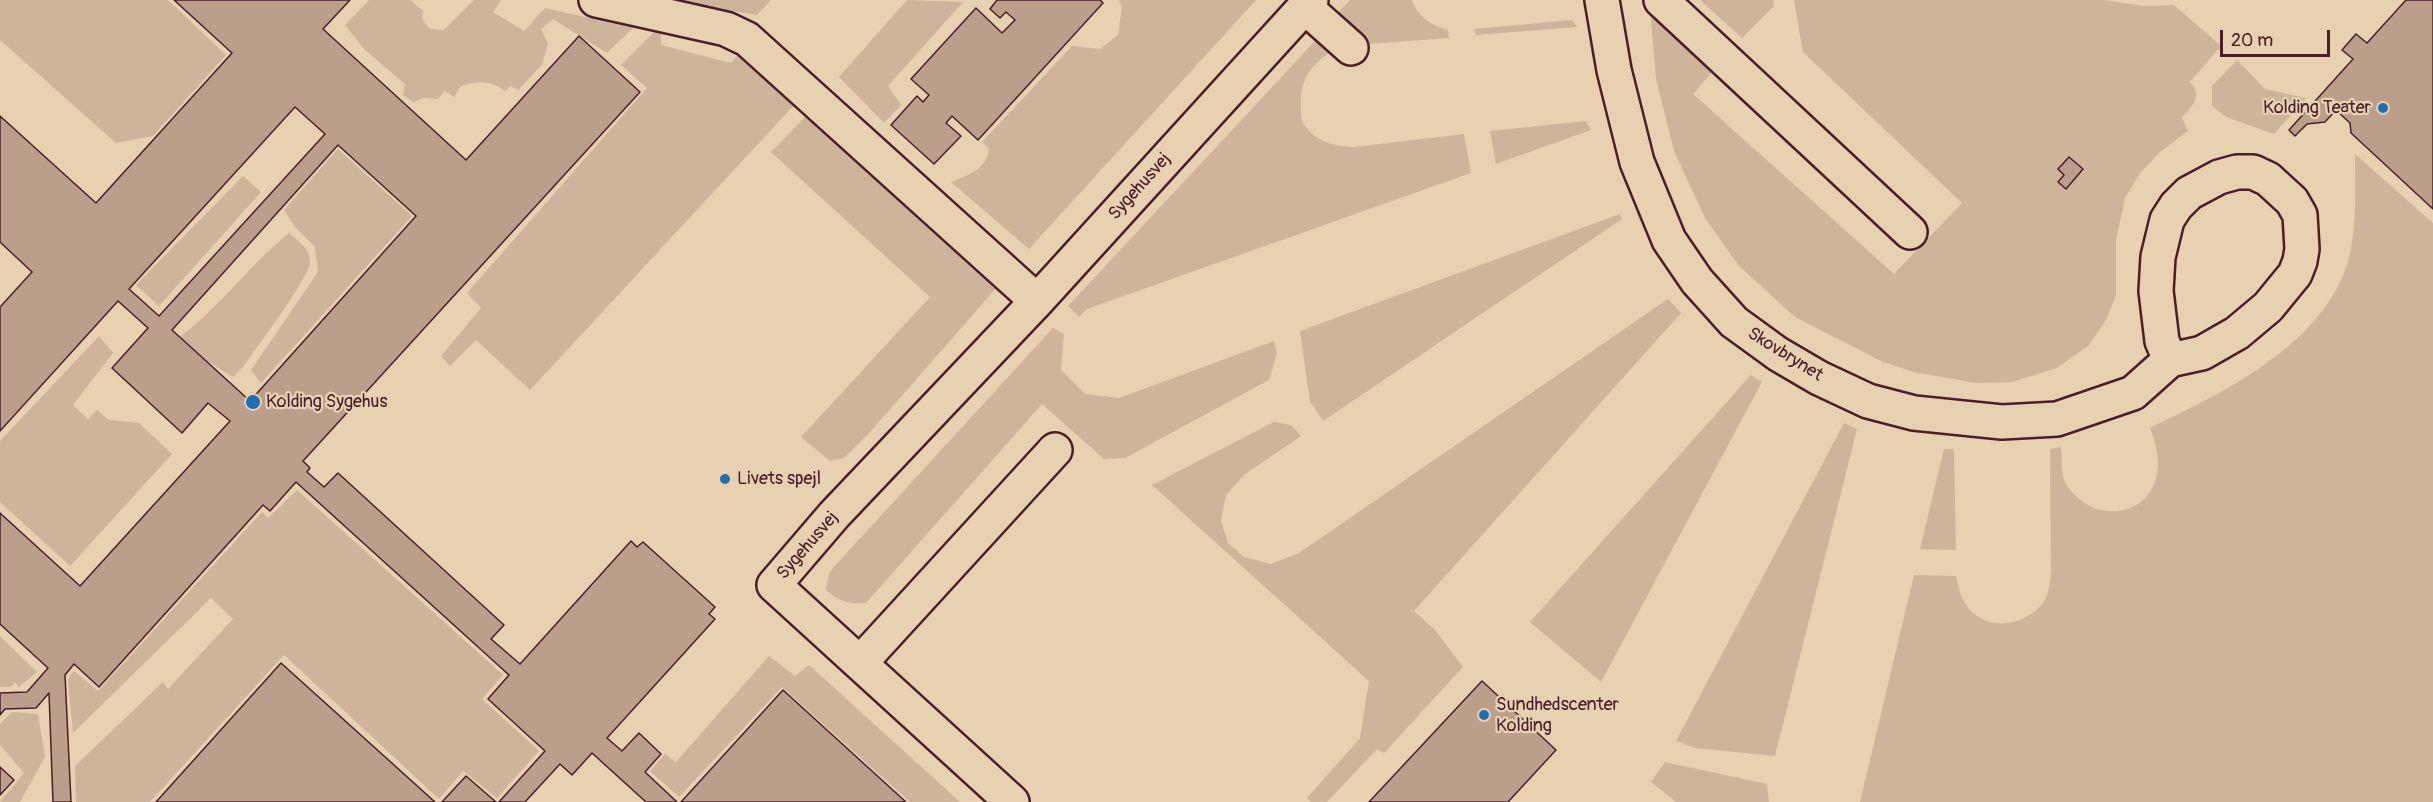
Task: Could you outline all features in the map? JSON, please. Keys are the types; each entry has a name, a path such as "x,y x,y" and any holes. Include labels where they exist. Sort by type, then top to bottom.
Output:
{"street":[{"name":"Skovbrynet","path":"1602,0 1614,70 1636,162 1670,240 1697,281 1734,322 1778,354 1819,378 1868,401 1914,412 2002,422 2057,419 2133,393 2170,360 2202,353 2237,333 2268,307 2295,274 2302,249 2300,215 2292,201 2268,179 2253,172 2236,172 2219,177 2189,192 2167,220 2158,257 2156,291 2162,341 2170,360"},
{"path":"1661,0 1910,232"},
{"path":"615,2 726,29 747,39 1037,301"},
{"path":"1308,4 1351,48"},
{"name":"Sygehusvej","path":"1012,802 774,585 834,514 1037,301 1308,4"},
{"path":"860,663 1056,450"}],"shaded area":[{"path":"0,0 168,0 226,55 153,136 116,143 0,40"},
{"path":"369,0 410,0 423,11 422,19 430,29 444,30 474,0 501,0 493,12 524,31 545,8 633,28 607,53 553,19 541,29 548,43 542,65 518,90 511,86 505,91 490,83 473,83 461,86 454,97 445,91 438,99 424,98 413,102 403,95 405,84 364,49 345,25"},
{"path":"668,0 771,0 757,15"},
{"path":"907,0 963,2 888,86 901,105 884,123 839,77"},
{"path":"1118,0 1256,0 1029,249 951,182 970,174 985,162 989,149 982,142 1072,46 1100,49 1118,35 1122,7"},
{"path":"1350,0 1412,0 1417,11 1426,20 1448,30 1449,38 1369,44 1336,15"},
{"path":"1700,0 1773,0 1774,6 1742,38"},
{"path":"1794,0 2105,0 2143,6 2174,5 2221,46 2190,82 2196,91 2196,96 2193,105 2182,117 2188,131 2160,152 2140,173 2125,198 2116,240 2116,295 2106,320 2089,345 2057,368 2012,382 1975,383 1914,372 1883,362 1795,317 1739,266 1705,218 1674,151 1656,79 1651,20 1653,13 1697,57 1714,70 1693,94 1894,274 1962,203 1803,52"},
{"path":"1572,20 1577,27 1476,35 1474,29"},
{"path":"655,31 661,33 661,45 731,63 738,54 796,103 530,390 476,340 450,366 441,356 481,308 467,293 647,88 621,65"},
{"path":"1316,40 1330,53 1311,69 1302,91 1302,121 1312,134 1325,142 1355,147 1464,134 1471,173 1087,309 1079,317 1068,306"},
{"path":"2237,60 2265,89 2306,98 2274,134 2226,117 2212,106 2212,86"},
{"path":"806,116 998,286 871,431 844,458 830,461 801,437 930,297 771,152"},
{"path":"1586,121 1591,130 1496,164 1490,131"},
{"path":"338,149 412,216 261,383 251,370 318,272 315,247 295,227 284,210"},
{"path":"2355,154 2433,223 2433,802 1860,802 1914,575 1956,576 1965,603 1982,619 1992,622 2014,622 2034,612 2046,597 2051,576 2050,449 2061,447 2064,480 2074,494 2088,505 2099,510 2123,510 2144,500 2156,478 2158,465 2156,446 2150,428 2210,398 2270,360 2297,338 2320,313 2338,285 2350,254 2354,229"},
{"path":"243,176 261,192 159,306 136,285"},
{"path":"1620,214 1622,219 1323,421 1310,402 1300,331"},
{"path":"289,233 304,246 309,254 310,263 307,271 269,331 233,377 207,361 180,337"},
{"path":"1668,299 1681,313 1414,611 1435,630 1463,667 1384,753 1377,749 1327,802 1311,802 1307,798 1360,738 1369,681 1152,485 1274,422 1291,425 1301,436 1245,474 1226,495 1221,521 1228,543 1244,557 1271,564 1299,553"},
{"path":"1053,328 1064,334 1061,370 1085,394 1119,398 1274,341 1277,353 1269,380 1125,458 1104,459 1042,404 866,603 844,601 826,590 832,569"},
{"path":"99,336 113,353 73,405 88,419 97,410 109,420 139,423 172,454 70,566 0,502 0,441"},
{"path":"1751,375 1762,382 1601,682 1530,622"},
{"path":"1844,423 1857,429 1775,756 1695,748 1676,741"},
{"path":"1944,449 1954,449 1956,550 1920,549"},
{"path":"297,490 503,675 482,699 539,751 497,798 463,771 439,799 284,655 150,802 76,802 75,766 163,682 168,689 233,619 211,598 73,733 68,680 74,671 98,691 262,512 268,518"},
{"path":"0,636 37,672 19,687 15,683 10,687 0,687"},
{"path":"769,656 795,676 809,665 960,802 910,802 782,687 679,797 650,771 665,754 676,762"},
{"path":"12,712 38,714 45,757 20,802 0,802 24,773 0,745 0,724"},
{"path":"1665,762 1767,784 1769,802 1676,802 1651,782"}],"building":[{"name":"Kolding Sygehus","path":"174,0 350,0 323,29 466,160 579,36 640,92 303,461 310,468 307,472 324,487 338,473 504,625 491,639 520,664 631,541 637,547 643,542 715,607 709,614 715,619 607,738 622,751 639,733 661,754 645,772 677,802 646,802 592,753 572,775 560,764 525,802 499,802 545,751 488,699 509,675 296,482 270,511 263,505 99,687 74,664 65,675 71,802 53,802 49,693 36,708 5,709 0,715 0,693 27,692 48,668 0,624 0,513 80,586 230,421 208,403 182,433 112,368 148,328 118,301 0,431 0,307 32,272 0,242 0,116 96,203 232,53","holes":["295,107 325,134 159,316 129,289","338,145 416,216 250,401 172,330"]},
{"path":"997,0 1100,0 1103,3 978,140 952,116 946,123 961,136 934,164 891,125 917,96 923,102 929,95 911,79 976,8 1002,33 1015,20 1006,12 1000,18 990,9"},
{"path":"2406,0 2433,0 2433,209 2351,133 2350,123 2336,110 2325,122 2307,124 2295,136 2289,130 2353,59 2342,50 2356,34 2367,43"},
{"path":"2069,157 2083,169 2066,189 2058,182 2064,175 2058,169"},
{"path":"281,663 435,802 156,802"},
{"name":"Sundhedscenter Kolding","path":"1482,681 1556,750 1508,802 1369,802"},
{"path":"783,690 906,802 681,802"},
{"path":"0,767 14,780 0,795"},
{"path":"466,776 496,802 442,802"}],"place":[{"name":"Kolding Teater","path":"2383,108"},
{"name":"Kolding Sygehus","path":"253,402"},
{"name":"Livets spejl","path":"725,479"},
{"name":"Sundhedscenter Kolding","path":"1484,715"}]}
